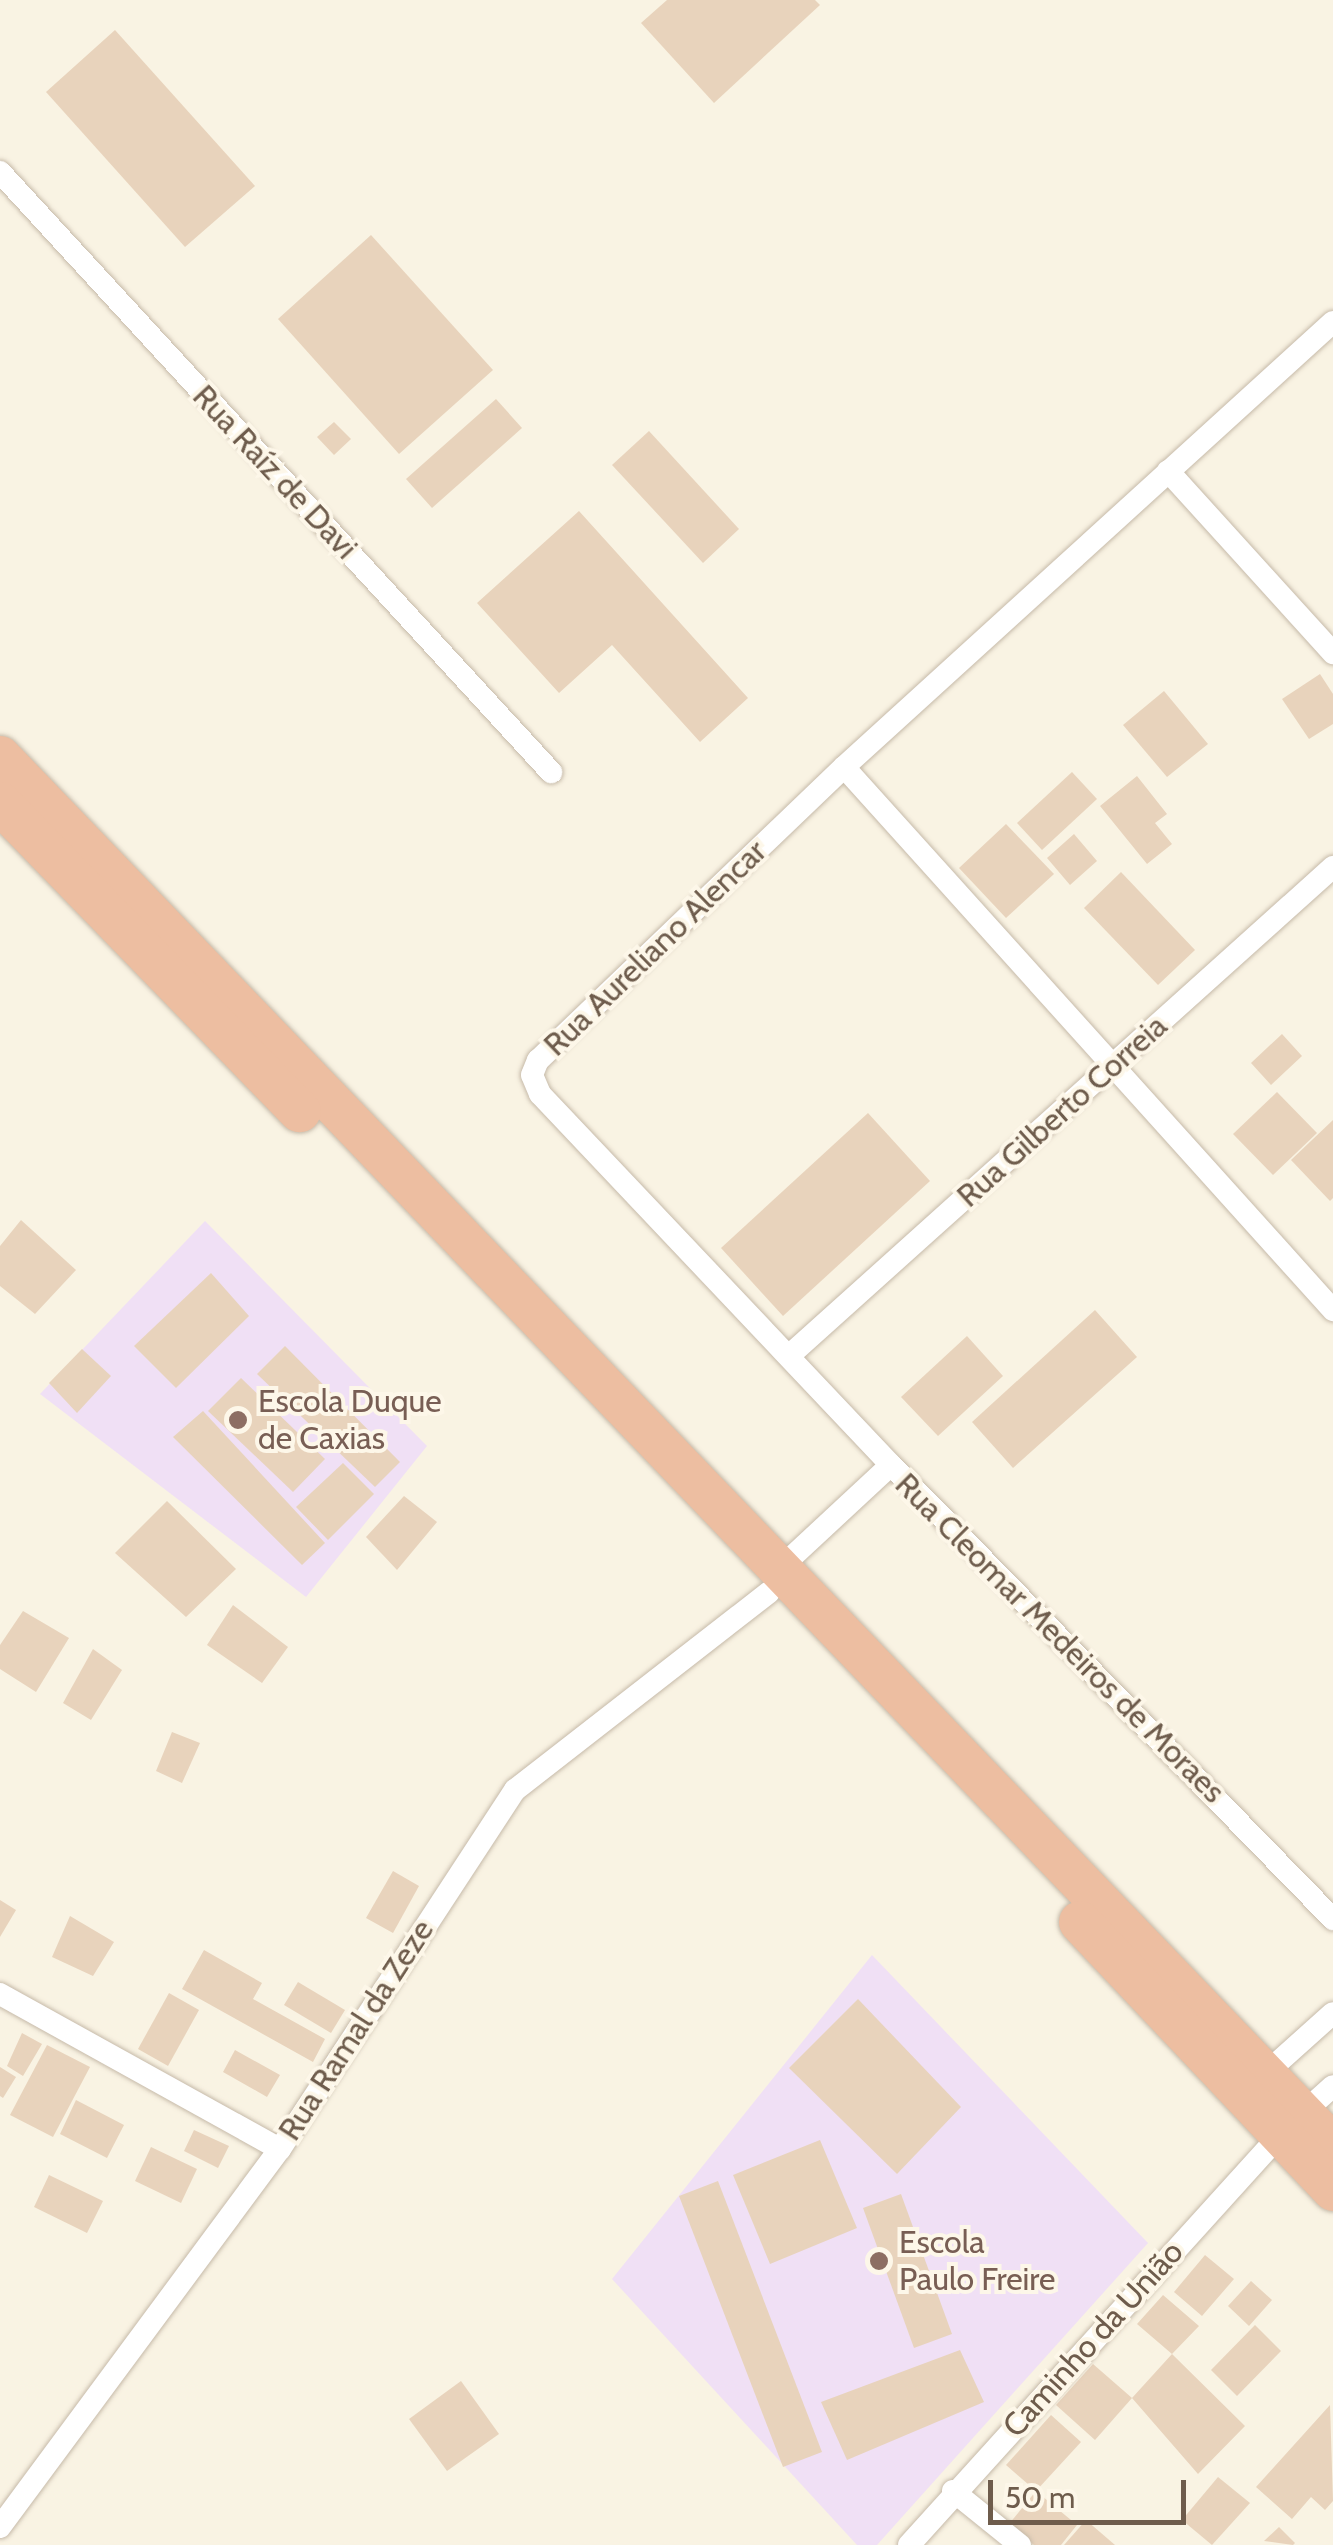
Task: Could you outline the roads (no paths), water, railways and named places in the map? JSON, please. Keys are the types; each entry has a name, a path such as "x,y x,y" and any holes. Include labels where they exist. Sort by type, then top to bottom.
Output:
{"highway":[{"path":"0,757 774,1580 1305,2111 1333,2145"},
{"path":"0,803 1305,2111 1333,2190"}],"street":[{"name":"Rua Raíz de Davi","path":"0,172 551,772"},
{"name":"Rua Aureliano Alencar","path":"790,1354 540,1094 532,1075 538,1060 844,767 1333,322"},
{"path":"1168,472 1333,654"},
{"path":"844,767 1333,1310"},
{"name":"Rua Gilberto Correia","path":"790,1354 1333,867"},
{"name":"Rua Cleomar Medeiros de Moraes","path":"790,1354 891,1466 1333,1919"},
{"name":"Rua Ramal da Zeze","path":"0,2527 280,2149 515,1790 774,1580 891,1466"},
{"path":"0,1994 280,2149"},
{"path":"1266,2074 1333,2013"},
{"name":"Caminho da União","path":"910,2545 953,2491 1305,2111"},
{"path":"953,2491 1020,2545"}],"place":[{"name":"Escola Duque de Caxias","path":"238,1420"},
{"name":"Escola Paulo Freire","path":"879,2261"}]}
